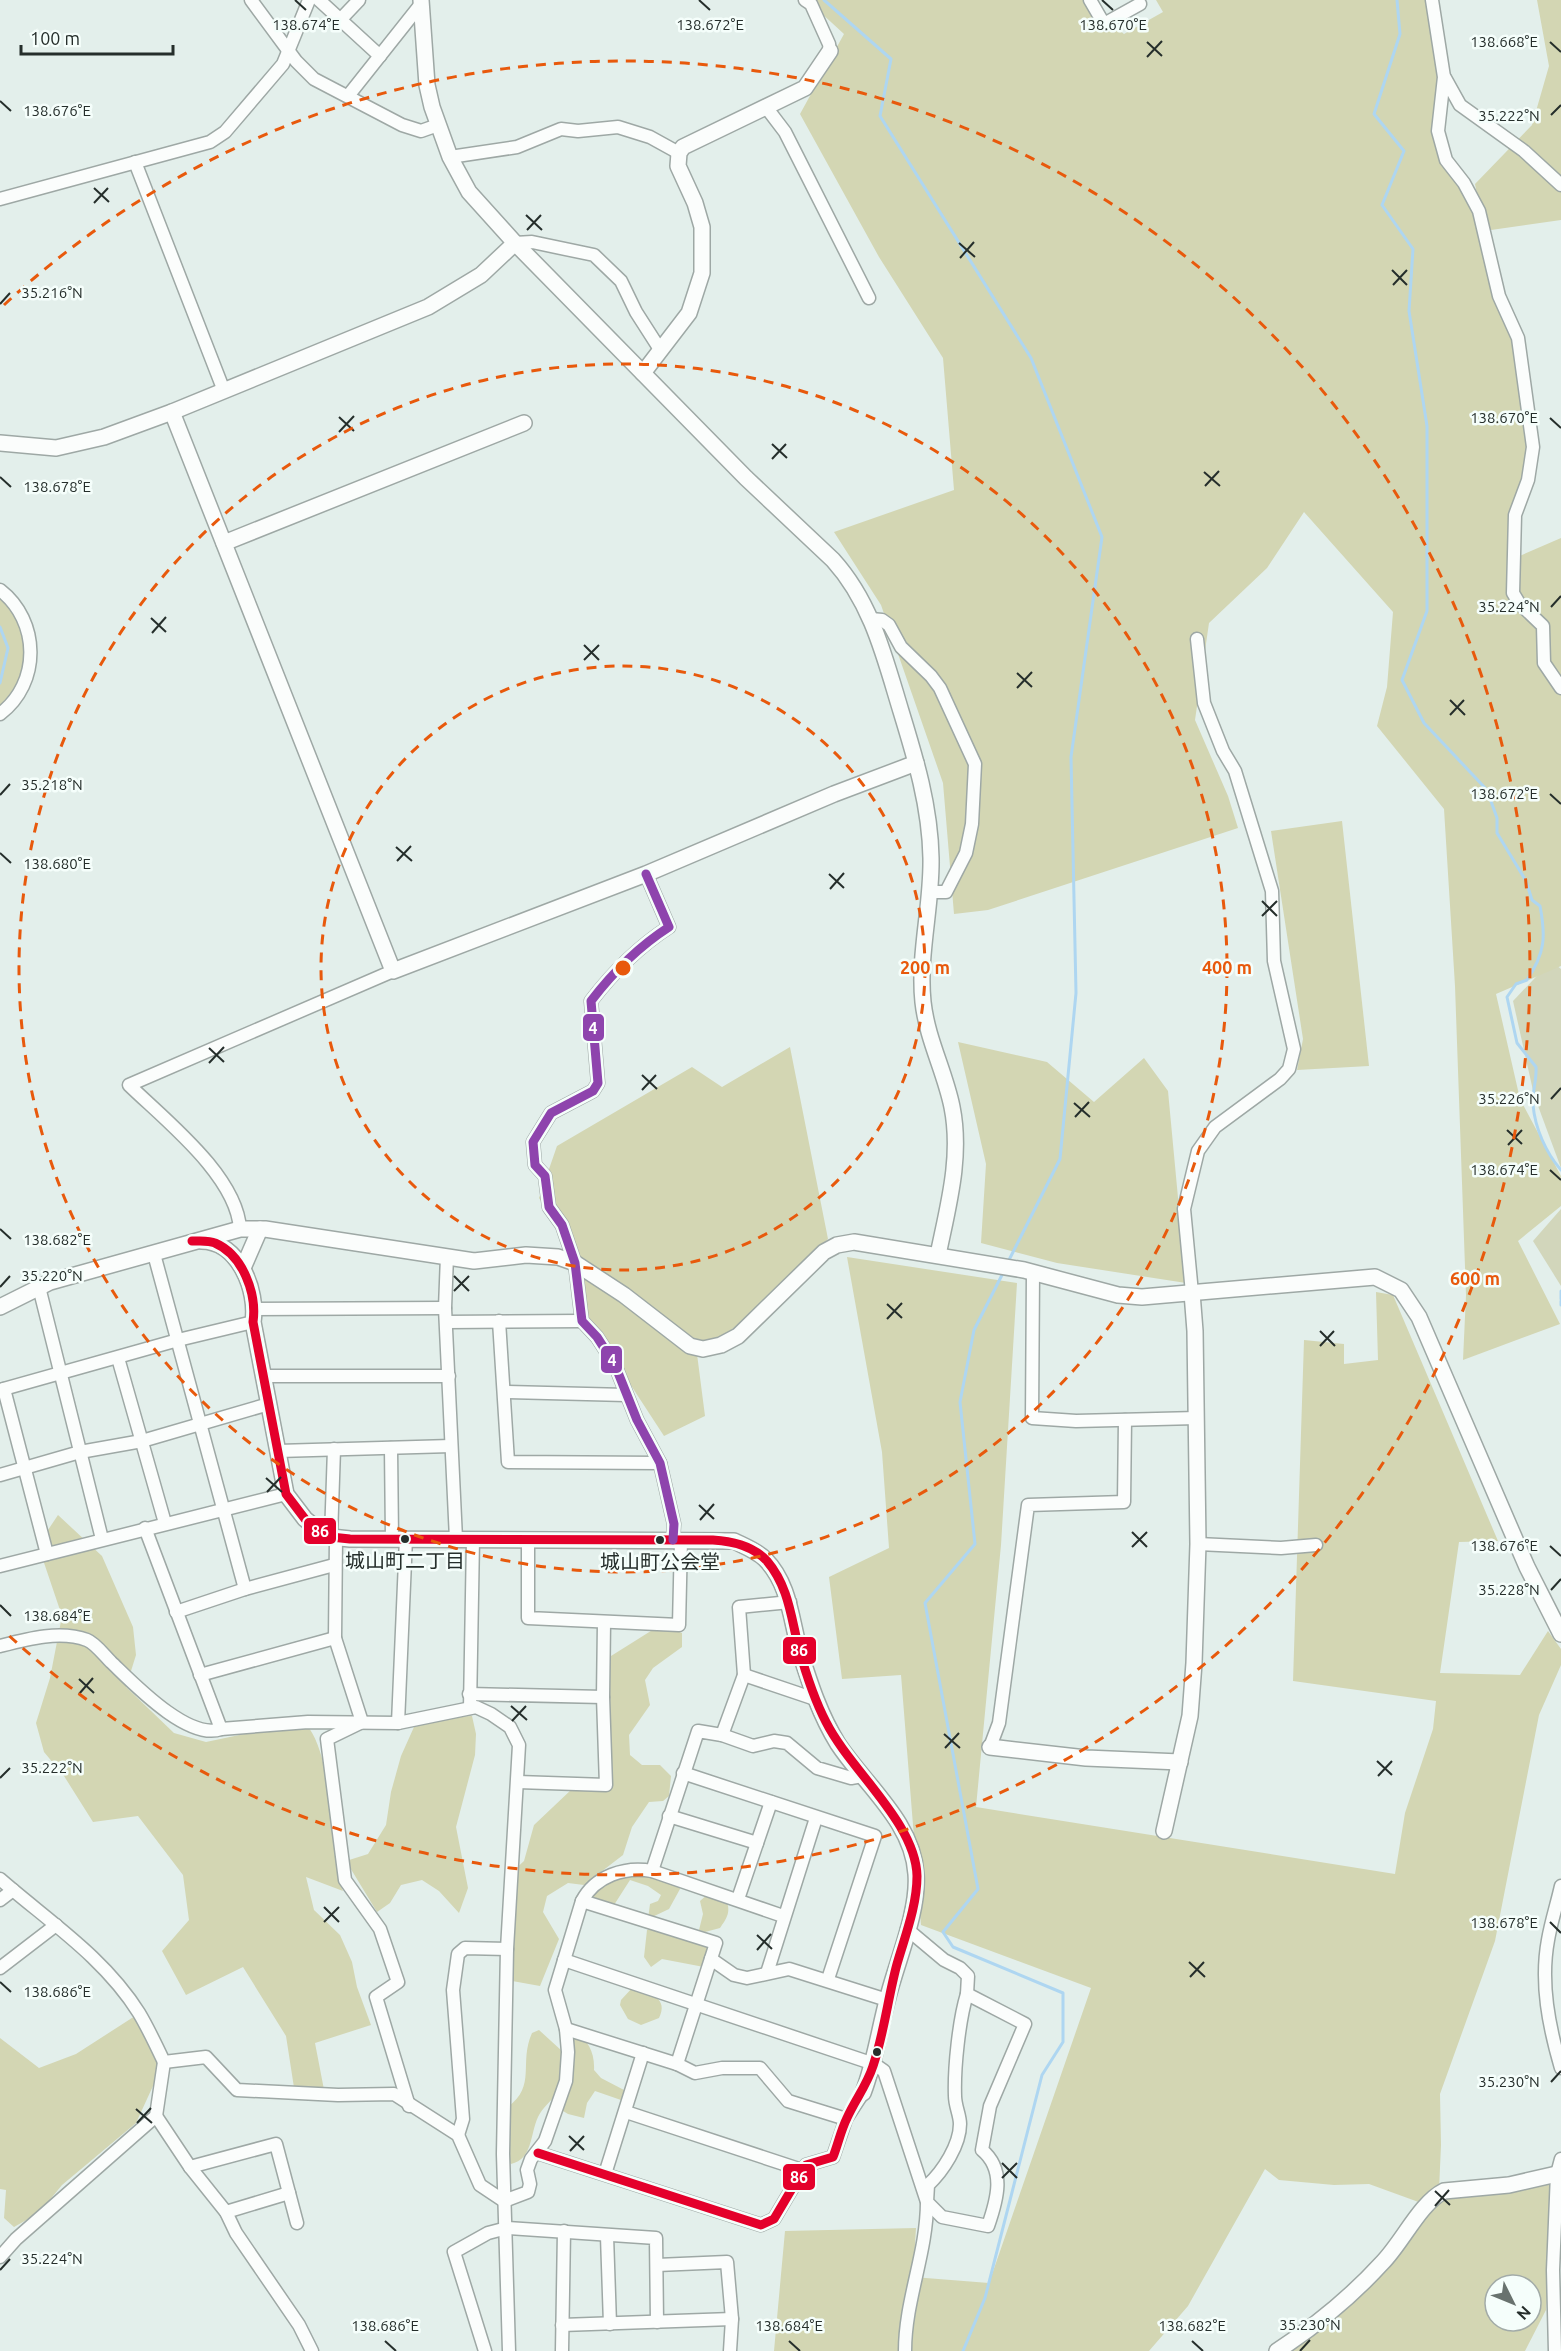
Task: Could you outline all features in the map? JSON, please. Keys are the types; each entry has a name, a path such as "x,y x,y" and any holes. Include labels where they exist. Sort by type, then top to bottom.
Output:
{"street":[{"path":"251,0 289,48 296,61 314,79 402,125 421,131 438,125"},
{"path":"0,199 210,142 225,132 283,63 309,0"},
{"path":"319,0 380,56"},
{"path":"340,20 359,0"},
{"path":"643,373 688,313 702,273 702,227 695,203 678,166 679,153 683,147 805,88 830,51 811,4 805,0"},
{"path":"1090,0 1104,24 1140,4"},
{"path":"1432,0 1444,77 1438,131 1446,160 1479,211 1499,296 1518,338 1533,447 1528,480 1515,515 1513,593 1519,603 1543,626 1544,663 1561,688"},
{"path":"348,96 421,2"},
{"path":"421,2 427,85 450,157 469,192 515,243 746,478 833,560 852,584 871,619 916,763 929,825 930,891 922,974 923,1002 927,1025 951,1104 956,1150 938,1255"},
{"path":"1444,77 1460,105 1524,151 1561,185"},
{"path":"766,107 785,132 869,298"},
{"path":"450,157 517,147 561,129 578,131 618,127 650,137 679,153"},
{"path":"135,162 224,391"},
{"path":"0,443 56,448 104,437 172,412 428,308 482,275 515,243 532,242 594,255 621,281 636,312 661,351"},
{"path":"172,412 393,971"},
{"path":"224,543 524,423"},
{"path":"0,590 15,603 25,621 30,644 31,668 24,688 11,706 0,714"},
{"path":"871,619 882,620 889,625 901,647 931,675 945,698 975,764 973,813 966,853 946,892 930,891"},
{"path":"1164,1831 1190,1716 1197,1544 1196,1331 1184,1209 1198,1151 1215,1127 1280,1079 1289,1069 1294,1049 1274,961 1272,891 1235,771 1220,745 1204,703 1197,639"},
{"path":"240,1229 239,1215 220,1180 200,1154 129,1085 393,971 646,874 834,794 916,763"},
{"path":"528,1539 528,1618 679,1625 677,1540 660,1463 626,1395 615,1365 597,1337 582,1321 575,1263 562,1225 549,1207 545,1176 535,1165 533,1142 551,1113 593,1091 598,1083 591,1001 614,971 648,940 669,927 646,874"},
{"path":"0,1306 39,1287 240,1229 260,1229 474,1261 547,1255 575,1263 624,1295 681,1340 703,1349 721,1345 738,1336 824,1252 837,1245 854,1242 1028,1271 1118,1295 1142,1297 1375,1277 1401,1290 1419,1317 1527,1567 1561,1634"},
{"path":"243,1268 260,1229"},
{"path":"192,1241 216,1243 243,1268 254,1316 286,1494 305,1519 334,1537 734,1541 765,1559 774,1572 790,1602 799,1649 815,1699 838,1744 905,1832 914,1857 917,1876 915,1897 887,2000 874,2064 862,2093 846,2119 832,2157 806,2164 774,2219 761,2225 538,2153"},
{"path":"154,1254 245,1589"},
{"path":"447,1256 445,1308 456,1539"},
{"path":"1028,1271 1032,1418 1076,1421 1197,1418"},
{"path":"39,1287 102,1539"},
{"path":"47,1554 2,1390 62,1372 118,1359 254,1316 445,1308"},
{"path":"499,1321 508,1462 660,1463"},
{"path":"447,1322 582,1321"},
{"path":"118,1359 165,1523"},
{"path":"265,1376 449,1376"},
{"path":"505,1392 626,1395"},
{"path":"0,1475 80,1452 142,1441 269,1404"},
{"path":"1125,1420 1124,1502 1028,1505 999,1723 990,1747 1109,1760 1180,1762"},
{"path":"279,1451 451,1446"},
{"path":"391,1448 399,1538 398,1723"},
{"path":"334,1449 335,1638 362,1722"},
{"path":"0,1566 286,1494"},
{"path":"145,1528 221,1729"},
{"path":"470,1708 473,1539"},
{"path":"1197,1544 1281,1548 1316,1545"},
{"path":"176,1612 245,1589 334,1565"},
{"path":"722,1735 744,1675 739,1607 790,1602"},
{"path":"518,1782 606,1785 603,1697 604,1623"},
{"path":"0,1646 32,1638 60,1635 88,1640 152,1701 202,1731 213,1732 221,1729 308,1722 398,1723 476,1707 492,1713 510,1727 519,1745 507,1949 504,2201 507,2228 509,2351"},
{"path":"200,1675 335,1638"},
{"path":"744,1675 815,1699"},
{"path":"469,1694 603,1697"},
{"path":"362,1722 327,1739 330,1779 345,1880 380,1929 398,1982 376,1996 409,2106"},
{"path":"652,1871 698,1731 722,1735 753,1746 774,1741 787,1743 817,1768 851,1778 862,1776"},
{"path":"683,1773 875,1836 828,1979"},
{"path":"738,1899 771,1802"},
{"path":"669,1816 757,1843"},
{"path":"767,1973 783,1916 816,1818"},
{"path":"504,2201 528,2192 530,2184 526,2170 531,2159 538,2153 558,2108 566,2081 568,2052 566,2029 555,1990 582,1901 588,1890 608,1875 639,1869 652,1871 738,1899 783,1916"},
{"path":"0,1879 56,1925 113,1979 138,2012 164,2062 156,2116 16,2239 0,2257"},
{"path":"1561,1886 1548,1941 1545,1971 1548,2018 1561,2068"},
{"path":"0,1900 13,1890"},
{"path":"582,1901 716,1943 677,2064"},
{"path":"0,1968 56,1925"},
{"path":"905,2351 905,2326 927,2224 928,2185 939,2175 956,2143 960,2125 955,2097 962,2010 967,1994 968,1976 960,1968 944,1960 907,1929"},
{"path":"458,2135 463,2119 453,1990 458,1954 465,1948 507,1949"},
{"path":"711,1959 734,1975 747,1978 789,1970 828,1979 887,2000"},
{"path":"564,1960 874,2064 884,2070 927,2202 942,2217 987,2226 998,2197 999,2186 990,2156 982,2150 990,2106 1025,2024 967,1994"},
{"path":"566,2029 677,2064 695,2073 722,2068 760,2068 788,2101 846,2119"},
{"path":"605,2174 643,2053"},
{"path":"164,2062 206,2057 237,2090 338,2096 394,2094 409,2106 458,2135 480,2185 504,2201"},
{"path":"626,2112 802,2170"},
{"path":"156,2116 190,2167 226,2212 236,2233 299,2325 312,2351"},
{"path":"190,2167 276,2144 297,2223"},
{"path":"1277,2351 1342,2305 1401,2242 1436,2195 1444,2190 1509,2185 1560,2169 1553,2270 1555,2351"},
{"path":"226,2212 289,2193"},
{"path":"485,2351 454,2252 488,2233 507,2228 656,2238 657,2322"},
{"path":"562,2351 564,2231"},
{"path":"608,2236 610,2324"},
{"path":"657,2265 727,2262 732,2319 730,2351"},
{"path":"562,2325 732,2319"}],"green space":[{"path":"807,0 1083,0 1124,34 1163,12 1156,0 1431,0 1450,87 1440,136 1483,226 1475,184 1532,125 1549,66 1537,0 1561,0 1561,220 1484,231 1516,342 1533,447 1515,558 1561,538 1561,966 1496,994 1520,1099 1561,1176 1561,1206 1518,1241 1560,1324 1463,1360 1466,1295 1455,986 1444,809 1377,726 1387,687 1393,612 1304,512 1267,568 1209,623 1195,720 1228,796 1238,828 988,910 954,914 943,783 881,605 834,532 954,490 943,358 879,257 800,114 844,34"},
{"path":"0,590 19,625 31,668 0,706"},
{"path":"1342,821 1369,1066 1297,1070 1303,1039 1271,831"},
{"path":"1551,961 1561,969 1561,1168 1534,1095 1513,1001"},
{"path":"958,1042 1047,1062 1094,1102 1144,1058 1168,1091 1186,1283 1057,1263 981,1243 986,1164"},
{"path":"790,1047 828,1239 745,1320 697,1354 705,1416 664,1436 587,1318 581,1258 539,1198 557,1146 692,1067 722,1087"},
{"path":"1561,1209 1561,1286 1533,1241"},
{"path":"847,1257 1017,1283 1001,1545 976,1807 1395,1874 1405,1813 1433,1729 1436,1701 1293,1681 1304,1340 1344,1344 1344,1364 1378,1360 1376,1292 1393,1295 1498,1541 1459,1542 1440,1673 1520,1675 1548,1631 1561,1649 1561,1665 1539,1715 1495,1941 1440,2094 1439,2190 1424,2204 1369,2184 1334,2185 1279,2180 1265,2169 1188,2306 1149,2351 774,2351 785,2231 916,2228 913,2277 989,2283 1091,1988 921,1925 901,1675 842,1679 829,1577 889,1548 882,1452"},
{"path":"58,1515 102,1556 133,1627 136,1655 126,1687 174,1733 206,1742 258,1731 309,1728 315,1738 326,1777 335,1832 337,1868 343,1891 306,1877 314,1910 340,1935 352,1962 357,1987 371,2025 315,2043 325,2095 295,2094 286,2036 243,1967 186,1995 162,1951 189,1920 183,1875 138,1816 93,1822 64,1776 44,1752 36,1723 50,1678 62,1616 38,1545"},
{"path":"662,1624 682,1633 682,1647 653,1668 645,1680 650,1705 629,1735 630,1755 642,1765 660,1765 671,1776 669,1796 663,1801 649,1802 632,1827 623,1855 584,1885 568,1883 547,1896 543,1912 559,1939 540,1986 507,1980 511,1873 524,1861 534,1825 572,1789 609,1788 604,1715 611,1656"},
{"path":"472,1716 476,1734 475,1755 456,1827 468,1888 459,1913 439,1891 422,1880 401,1885 390,1903 377,1912 346,1861 368,1854 386,1825 391,1792 401,1756 414,1727 445,1717"},
{"path":"629,1869 678,1883 680,1889 669,1909 648,1919 650,1904 658,1901 661,1895 648,1886 630,1880 614,1905 603,1904 590,1895 608,1877"},
{"path":"708,1894 725,1898 728,1911 727,1918 720,1928 705,1932 699,1930 703,1914 700,1901"},
{"path":"656,1926 712,1945 704,1967 662,1959 651,1967 644,1957 647,1930"},
{"path":"633,1987 651,1994 660,2001 662,2006 659,2018 641,2025 628,2019 620,2005 621,2000"},
{"path":"135,2016 164,2062 136,2123 62,2185 39,2213 14,2227 4,2218 6,2190 0,2189 0,2038 39,2068 76,2054"},
{"path":"539,2030 562,2051 571,2030 577,2033 589,2046 594,2070 601,2078 624,2090 621,2100 595,2091 587,2103 584,2118 568,2114 558,2108 559,2092 540,2114 530,2145 523,2157 511,2164 503,2154 505,2109 521,2092 526,2074 528,2044 532,2033"},
{"path":"1557,2174 1546,2310 1543,2316 1543,2273 1483,2273 1483,2333 1534,2333 1525,2351 1280,2351 1343,2305 1436,2195"}],"waterway":[{"path":"824,0 891,59 880,116 1031,358 1102,537 1071,757 1076,993 1060,1159 1008,1262"},
{"path":"1397,0 1400,34 1374,114 1404,151 1382,205 1413,249 1409,311 1427,426 1427,611 1402,680 1424,723 1487,790 1497,818 1497,833 1526,881 1532,900 1540,906 1543,927 1541,953 1527,980 1516,984 1507,997 1517,1043 1536,1067 1533,1105 1539,1131 1551,1156 1561,1170"},
{"path":"0,627 8,648 0,683"},
{"path":"963,2351 985,2298 1042,2075 1063,2042 1063,1993 953,1947 943,1932 978,1889 925,1603 975,1544 960,1402 974,1330 1004,1271"},
{"path":"1561,1291 1561,1299"}],"transit line":[{"name":"4","path":"646,874 669,927 627,960 591,1001 598,1083 593,1091 551,1113 533,1142 535,1165 545,1176 549,1207 562,1225 575,1263 582,1321 597,1337 615,1365 637,1420 660,1463 674,1524 673,1540"},
{"name":"86","path":"192,1241 210,1241 225,1249 233,1256 246,1276 253,1300 253,1322 286,1494 305,1519 331,1537 350,1539 713,1540 735,1543 749,1548 767,1561 785,1592 804,1668 826,1722 850,1759 894,1817 906,1836 914,1856 917,1876 913,1910 897,1964 877,2054 870,2073 850,2111 833,2157 806,2165 774,2219 761,2225 538,2153"}],"place":[{"name":"城山町二丁目","path":"405,1539"},
{"name":"城山町公会堂","path":"660,1540"}]}
